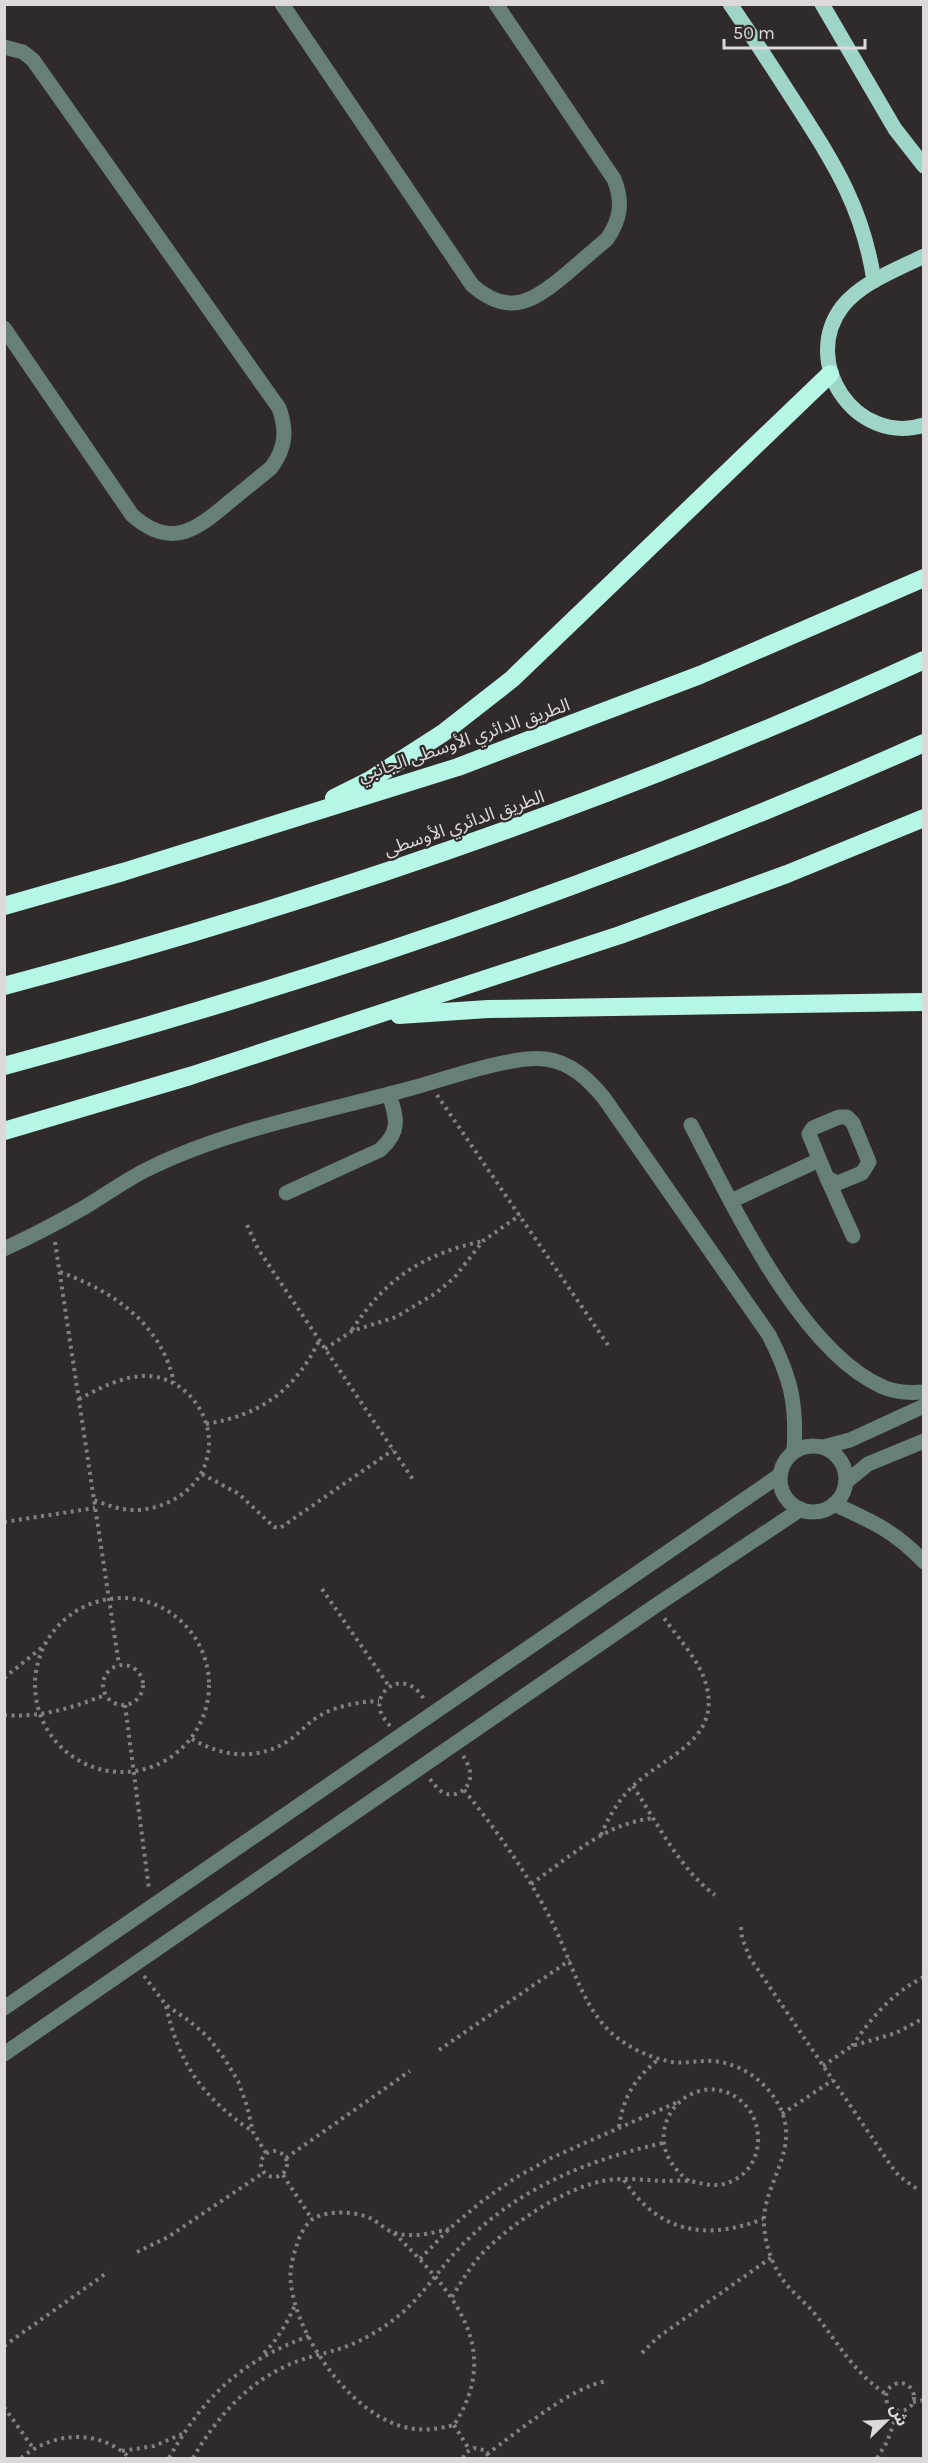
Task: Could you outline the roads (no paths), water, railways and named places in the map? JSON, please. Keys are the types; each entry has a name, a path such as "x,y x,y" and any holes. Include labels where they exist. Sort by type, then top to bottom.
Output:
{"highway":[{"path":"292,819 370,780 407,757 461,720 512,680 830,374"},
{"name":"الطريق الدائري الأوسطى الجانبي","path":"4,906 123,872 458,767 610,711 780,642 924,578"},
{"name":"الطريق الدائري الأوسطى","path":"4,986 234,921 488,838 732,744 924,660"},
{"path":"4,1066 258,993 514,909 679,847 924,743"},
{"path":"4,1131 179,1080 620,936 787,874 924,818"},
{"path":"364,1018 488,1009 924,1002"}],"main road":[{"path":"730,4 821,142 846,185 864,232 874,281"},
{"path":"822,4 896,129 924,166"},
{"path":"924,256 874,281 852,297 835,319 827,346 830,374 843,399 864,418 891,427 924,425"}],"street":[{"path":"282,4 472,285 483,295 512,304 528,302 542,295 607,239 615,228 620,204 614,179 496,4"},
{"path":"4,47 23,52 33,60 279,408 285,433 279,458 271,468 202,525 188,532 173,534 158,532 144,525 132,515 4,328"},
{"path":"4,1249 53,1225 150,1168 183,1153 239,1135 429,1083 523,1060 546,1059 569,1066 588,1080 611,1108 769,1335 783,1362 791,1390 796,1419 794,1451"},
{"path":"286,1193 380,1150 390,1142 397,1118 389,1094"},
{"path":"827,1178 834,1182 842,1182 862,1173 868,1166 868,1158 853,1124 847,1117 839,1117 811,1131 810,1138 819,1160 827,1178 853,1236"},
{"path":"691,1125 757,1247 823,1342 842,1361 862,1376 885,1388 906,1393 924,1392"},
{"path":"731,1201 819,1160"},
{"path":"823,1447 833,1452 840,1460 845,1471 844,1490 834,1504 823,1510 801,1509 785,1496 781,1486 782,1466 794,1451 808,1446 823,1447 850,1440 924,1406"},
{"path":"846,1482 868,1464 924,1441"},
{"path":"4,2008 780,1475"},
{"path":"834,1504 884,1527 909,1546 924,1562"},
{"path":"4,2054 655,1605 801,1509"}]}
